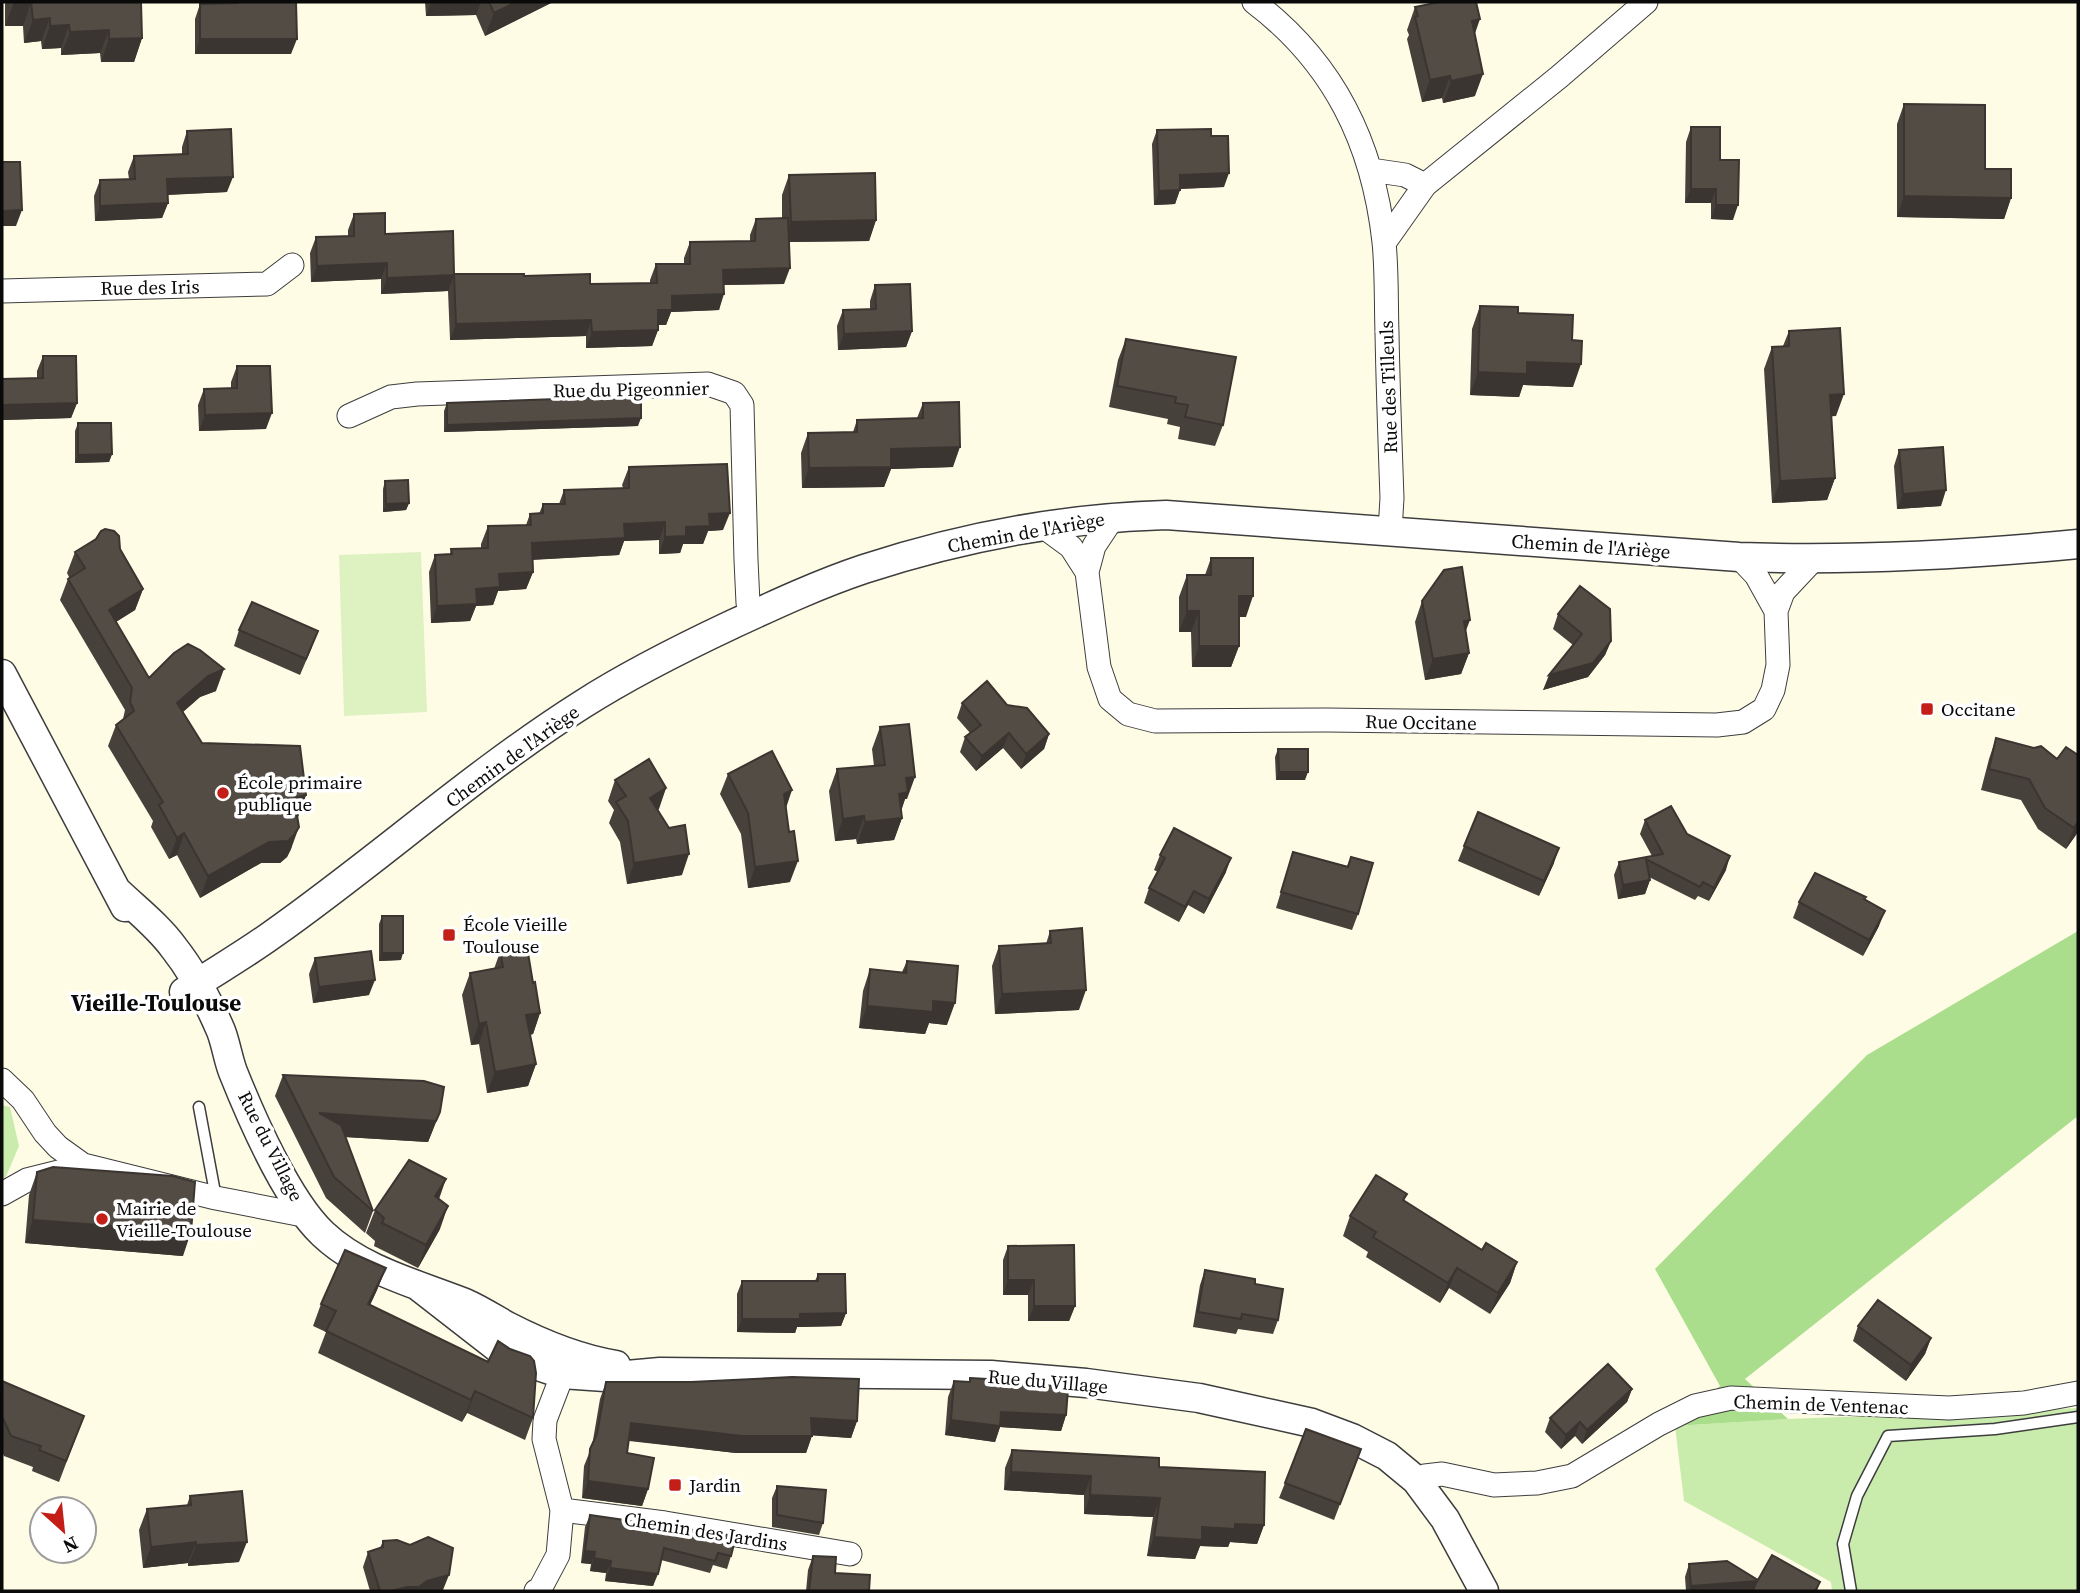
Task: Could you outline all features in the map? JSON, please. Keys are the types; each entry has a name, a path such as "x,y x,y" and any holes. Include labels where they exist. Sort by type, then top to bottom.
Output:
{"street":[{"name":"Rue des Tilleuls","path":"1254,2 1270,14 1317,63 1348,113 1362,141 1371,170 1384,243 1392,498 1390,531"},
{"path":"1384,243 1425,185 1559,77 1646,2"},
{"path":"1371,170 1405,175 1425,185"},
{"name":"Rue des Iris","path":"2,291 267,284 292,265"},
{"name":"Rue du Pigeonnier","path":"349,416 391,397 417,394 708,384 734,393 742,405 748,603 754,615"},
{"name":"Chemin de l'Ariège","path":"190,988 274,934 581,705 638,671 754,615 864,569 945,545 1041,526 1114,516 1166,515 1739,557 1814,559 1949,555 2078,544"},
{"name":"Rue Occitane","path":"1114,516 1094,546 1087,572 1099,667 1111,699 1128,714 1155,721 1327,720 1717,725 1743,722 1764,709 1773,690 1778,665 1776,611 1756,575 1739,557"},
{"name":"Rue Occitane","path":"1041,526 1071,547 1087,572"},
{"path":"1776,611 1783,592 1814,559"},
{"name":"Rue du Village","path":"2,674 118,892 175,948 190,988 222,1033 233,1070 270,1153 308,1216 337,1246 418,1286 467,1304 529,1337 566,1364 608,1364 660,1373 991,1375 1086,1383 1199,1398 1312,1423 1352,1438 1387,1456 1416,1479 1445,1519 1484,1591"},
{"path":"2,1080 23,1100 58,1147 83,1166 216,1198 308,1216"},
{"path":"2,1194 27,1180 83,1166"},
{"path":"538,1590 558,1555 562,1510 544,1439 545,1420 566,1364"},
{"name":"Chemin de Ventenac","path":"1416,1479 1442,1474 1494,1485 1537,1483 1572,1476 1659,1424 1695,1406 1731,1398 1949,1408 2024,1403 2078,1393"},
{"name":"Chemin des Jardins","path":"562,1510 665,1522 850,1553"}],"lane":[{"path":"198,1107 216,1198"},
{"path":"1852,1591 1843,1544 1857,1496 1888,1436 1995,1429 2078,1417"}],"green space":[{"path":"421,552 427,712 344,716 339,555"},
{"path":"2078,931 2078,1116 1745,1379 1788,1419 1675,1426 1720,1386 1655,1269 1867,1055"},
{"path":"2,1105 10,1107 19,1146 2,1186"},
{"path":"2078,1408 2078,1591 1832,1591 1831,1582 1684,1501 1675,1426"}],"building":[{"path":"31,2 141,2 142,38 109,39 109,30 70,32 69,25 50,26 50,18 33,20"},
{"path":"296,2 297,39 200,39 200,4"},
{"path":"489,2 516,2 494,13"},
{"path":"1440,2 1476,2 1480,19 1472,21 1483,74 1451,81 1450,76 1430,80 1415,7"},
{"path":"1904,104 1985,105 1985,169 2011,169 2011,198 1904,196"},
{"path":"1691,127 1720,127 1720,160 1739,160 1738,205 1716,205 1716,189 1691,189"},
{"path":"231,129 233,177 167,179 168,203 100,206 100,180 135,179 134,156 188,154 187,131"},
{"path":"1211,129 1211,136 1228,136 1229,173 1180,175 1180,190 1159,191 1157,130"},
{"path":"2,162 20,162 22,210 2,211"},
{"path":"875,173 876,220 791,222 789,175"},
{"path":"385,213 385,234 453,231 454,274 590,274 590,284 657,283 656,264 690,264 690,242 755,241 756,219 788,218 790,268 723,270 724,294 672,296 672,310 658,310 658,330 592,332 591,320 456,324 454,275 387,278 387,263 317,266 316,237 354,236 354,214"},
{"path":"910,284 912,331 844,334 843,310 876,309 875,285"},
{"path":"1480,306 1518,307 1518,313 1573,315 1572,340 1582,341 1581,364 1527,362 1527,374 1478,372"},
{"path":"1840,328 1844,394 1830,395 1835,478 1780,481 1772,347 1789,346 1789,331"},
{"path":"1126,339 1236,357 1223,425 1185,417 1188,405 1175,403 1176,397 1117,386"},
{"path":"43,356 76,356 77,403 2,405 2,379 43,378"},
{"path":"237,366 270,366 272,413 205,415 204,389 237,388"},
{"path":"641,396 641,418 447,425 447,403"},
{"path":"959,402 960,447 891,449 891,467 809,468 808,433 857,432 857,420 923,418 923,403"},
{"path":"78,423 111,423 112,454 78,455"},
{"path":"1943,447 1946,490 1903,494 1899,450"},
{"path":"727,464 730,513 709,514 710,526 686,527 686,536 665,537 665,522 624,524 625,538 532,543 533,572 499,574 500,587 476,589 477,604 437,606 435,555 452,554 451,549 488,548 488,526 531,525 530,514 543,513 543,504 565,504 564,490 629,488 629,467"},
{"path":"408,480 409,503 386,504 385,481"},
{"name":"École primaire publique","path":"105,529 114,531 119,536 120,549 143,589 109,610 149,678 174,653 188,644 224,669 208,676 177,703 202,743 300,746 306,795 294,798 299,827 294,835 288,841 269,842 208,876 184,833 177,838 159,805 163,802 116,725 134,711 130,702 132,688 68,579 85,568 75,552 96,539"},
{"path":"1211,558 1253,558 1253,596 1239,596 1239,646 1199,646 1199,611 1187,611 1187,575 1211,575"},
{"path":"1462,567 1470,620 1464,621 1469,653 1433,659 1422,601 1444,570"},
{"path":"1580,586 1610,609 1611,641 1593,663 1549,675 1582,634 1558,614"},
{"path":"252,602 318,631 306,659 239,630"},
{"path":"987,681 1007,705 1027,708 1049,734 1026,754 1009,733 982,756 965,737 981,725 962,703"},
{"path":"909,724 915,777 906,778 908,792 899,794 902,818 865,822 864,816 843,819 837,769 885,765 880,727"},
{"path":"1996,738 2034,748 2041,746 2057,759 2066,747 2078,755 2078,822 2074,828 2045,808 2029,779 1989,769"},
{"path":"1278,749 1308,749 1308,772 1279,772"},
{"path":"772,751 792,790 784,794 789,832 794,831 798,861 755,867 748,813 728,774"},
{"path":"649,759 666,788 650,798 669,828 685,825 689,854 634,863 628,821 616,802 626,796 615,780"},
{"path":"1671,806 1687,834 1730,856 1714,888 1703,882 1700,887 1646,859 1650,880 1623,885 1619,862 1663,854 1645,820"},
{"path":"1478,812 1559,848 1544,881 1464,846"},
{"path":"1174,828 1231,858 1209,899 1194,891 1185,907 1149,888 1165,858 1160,855"},
{"path":"1293,852 1348,867 1351,857 1373,863 1358,914 1281,892"},
{"path":"1815,873 1866,897 1864,899 1885,911 1869,940 1799,902"},
{"path":"382,916 403,916 403,953 382,953"},
{"path":"1082,928 1086,990 1002,994 999,946 1051,943 1050,931"},
{"path":"527,947 540,1013 526,1015 536,1064 495,1072 486,1022 479,1024 470,973 503,967 500,952"},
{"path":"371,951 375,980 319,987 315,958"},
{"path":"907,961 958,966 955,1003 933,1001 933,1012 867,1006 870,969 906,973"},
{"path":"283,1075 424,1081 444,1087 436,1121 319,1113 341,1125 373,1211 334,1177"},
{"path":"409,1160 446,1179 435,1196 448,1206 426,1245 382,1223 384,1218 375,1210"},
{"path":"53,1167 173,1176 195,1182 191,1232 33,1220 37,1172"},
{"path":"1376,1175 1407,1194 1403,1200 1482,1250 1486,1243 1517,1262 1498,1293 1457,1268 1448,1283 1373,1237 1376,1232 1350,1216"},
{"path":"1074,1245 1075,1306 1034,1306 1034,1280 1008,1280 1008,1246"},
{"path":"345,1250 386,1268 368,1304 488,1362 498,1341 510,1349 530,1356 534,1361 536,1373 533,1418 475,1391 471,1400 326,1331 336,1311 321,1304"},
{"path":"1205,1270 1255,1279 1255,1284 1283,1289 1278,1320 1242,1314 1241,1319 1198,1312"},
{"path":"818,1274 845,1274 846,1313 800,1314 800,1319 742,1319 742,1281 818,1281"},
{"path":"1878,1300 1931,1338 1911,1365 1858,1326"},
{"path":"1608,1364 1632,1389 1587,1430 1580,1422 1566,1435 1550,1418"},
{"path":"792,1377 859,1379 857,1421 811,1418 812,1436 742,1436 631,1423 627,1453 654,1458 648,1489 588,1481 590,1449 597,1434 606,1382 691,1382"},
{"path":"970,1378 1068,1389 1066,1415 1001,1412 1000,1426 951,1420 954,1381 970,1382"},
{"path":"2,1381 84,1416 66,1461 39,1450 41,1446 11,1436 2,1417"},
{"path":"1306,1429 1361,1449 1340,1504 1285,1483"},
{"path":"1012,1450 1159,1458 1159,1467 1265,1472 1264,1525 1235,1524 1235,1529 1202,1527 1202,1540 1154,1537 1160,1498 1090,1495 1091,1476 1011,1472"},
{"path":"777,1486 826,1490 823,1523 777,1515"},
{"path":"242,1491 247,1542 196,1545 196,1542 151,1547 147,1509 191,1505 190,1496"},
{"path":"590,1515 736,1536 731,1556 718,1553 715,1561 664,1548 658,1574 610,1568 611,1561 594,1558 595,1552 585,1551"},
{"path":"428,1537 453,1548 449,1575 427,1581 419,1587 380,1591 368,1552 383,1547 383,1541 397,1540 410,1545"},
{"path":"1772,1555 1820,1582 1815,1591 1755,1591 1753,1590 1757,1581 1691,1586 1689,1564 1727,1561 1758,1580"},
{"path":"813,1556 836,1557 835,1573 870,1575 869,1591 809,1591"}],"place":[{"name":"Occitane","path":"1927,709"},
{"name":"École primaire publique","path":"223,793"},
{"name":"École Vieille Toulouse","path":"449,935"},
{"name":"Mairie de Vieille-Toulouse","path":"102,1219"},
{"name":"Jardin","path":"675,1485"}],"district":[{"name":"Vieille-Toulouse","path":"156,1003"}]}
